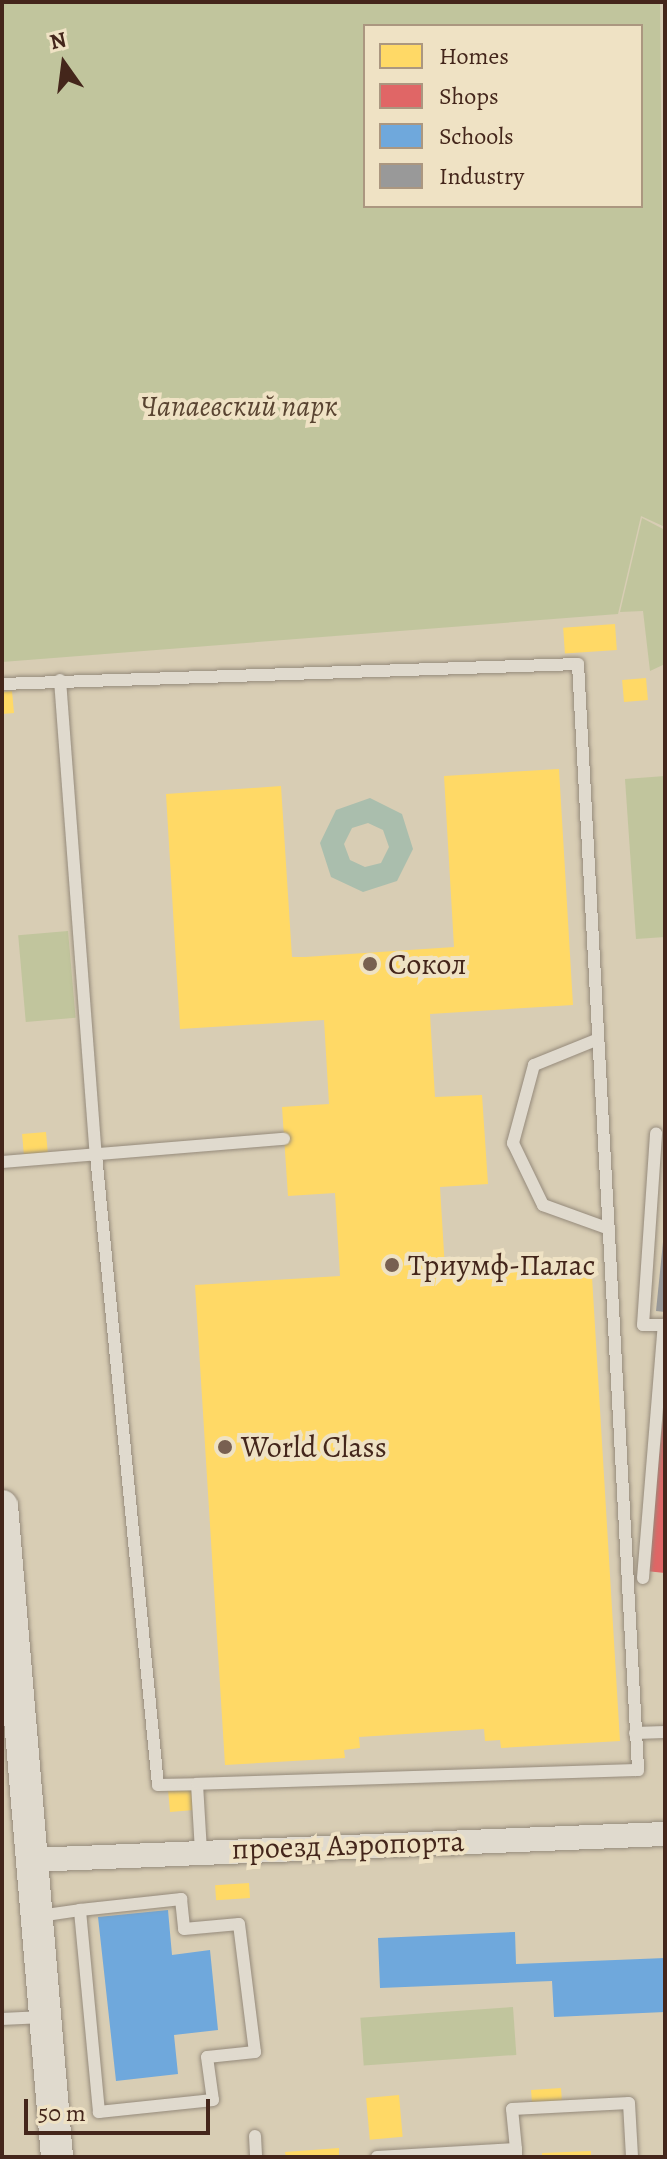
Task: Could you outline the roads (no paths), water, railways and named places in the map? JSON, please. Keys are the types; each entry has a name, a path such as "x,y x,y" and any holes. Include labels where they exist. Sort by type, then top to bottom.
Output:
{"street":[{"path":"2,1508 8,1657 31,1860 57,2157"},
{"name":"проезд Аэропорта","path":"31,1860 665,1834"}],"lane":[{"path":"2,684 60,680 578,664 638,1770 158,1785 96,1155 60,680"},
{"path":"596,1040 534,1065 513,1143 543,1205 607,1228"},
{"path":"643,1578 665,1325 643,1325 656,1133"},
{"path":"2,1162 284,1139"},
{"path":"635,1733 665,1732"},
{"path":"197,1784 201,1851"},
{"path":"35,1917 80,1910 181,1899 184,1929 239,1924 255,2052 207,2057 213,2100 99,2112 80,1910"},
{"path":"2,2019 43,2017"},
{"path":"377,2157 516,2153 512,2109 629,2103 632,2157"},
{"path":"255,2136 256,2157"}],"place":[{"name":"Сокол","path":"370,964"},
{"name":"Триумф-Палас","path":"392,1265"},
{"name":"World Class","path":"225,1447"}],"park label":[{"name":"Чапаевский парк","path":"239,406"}]}
